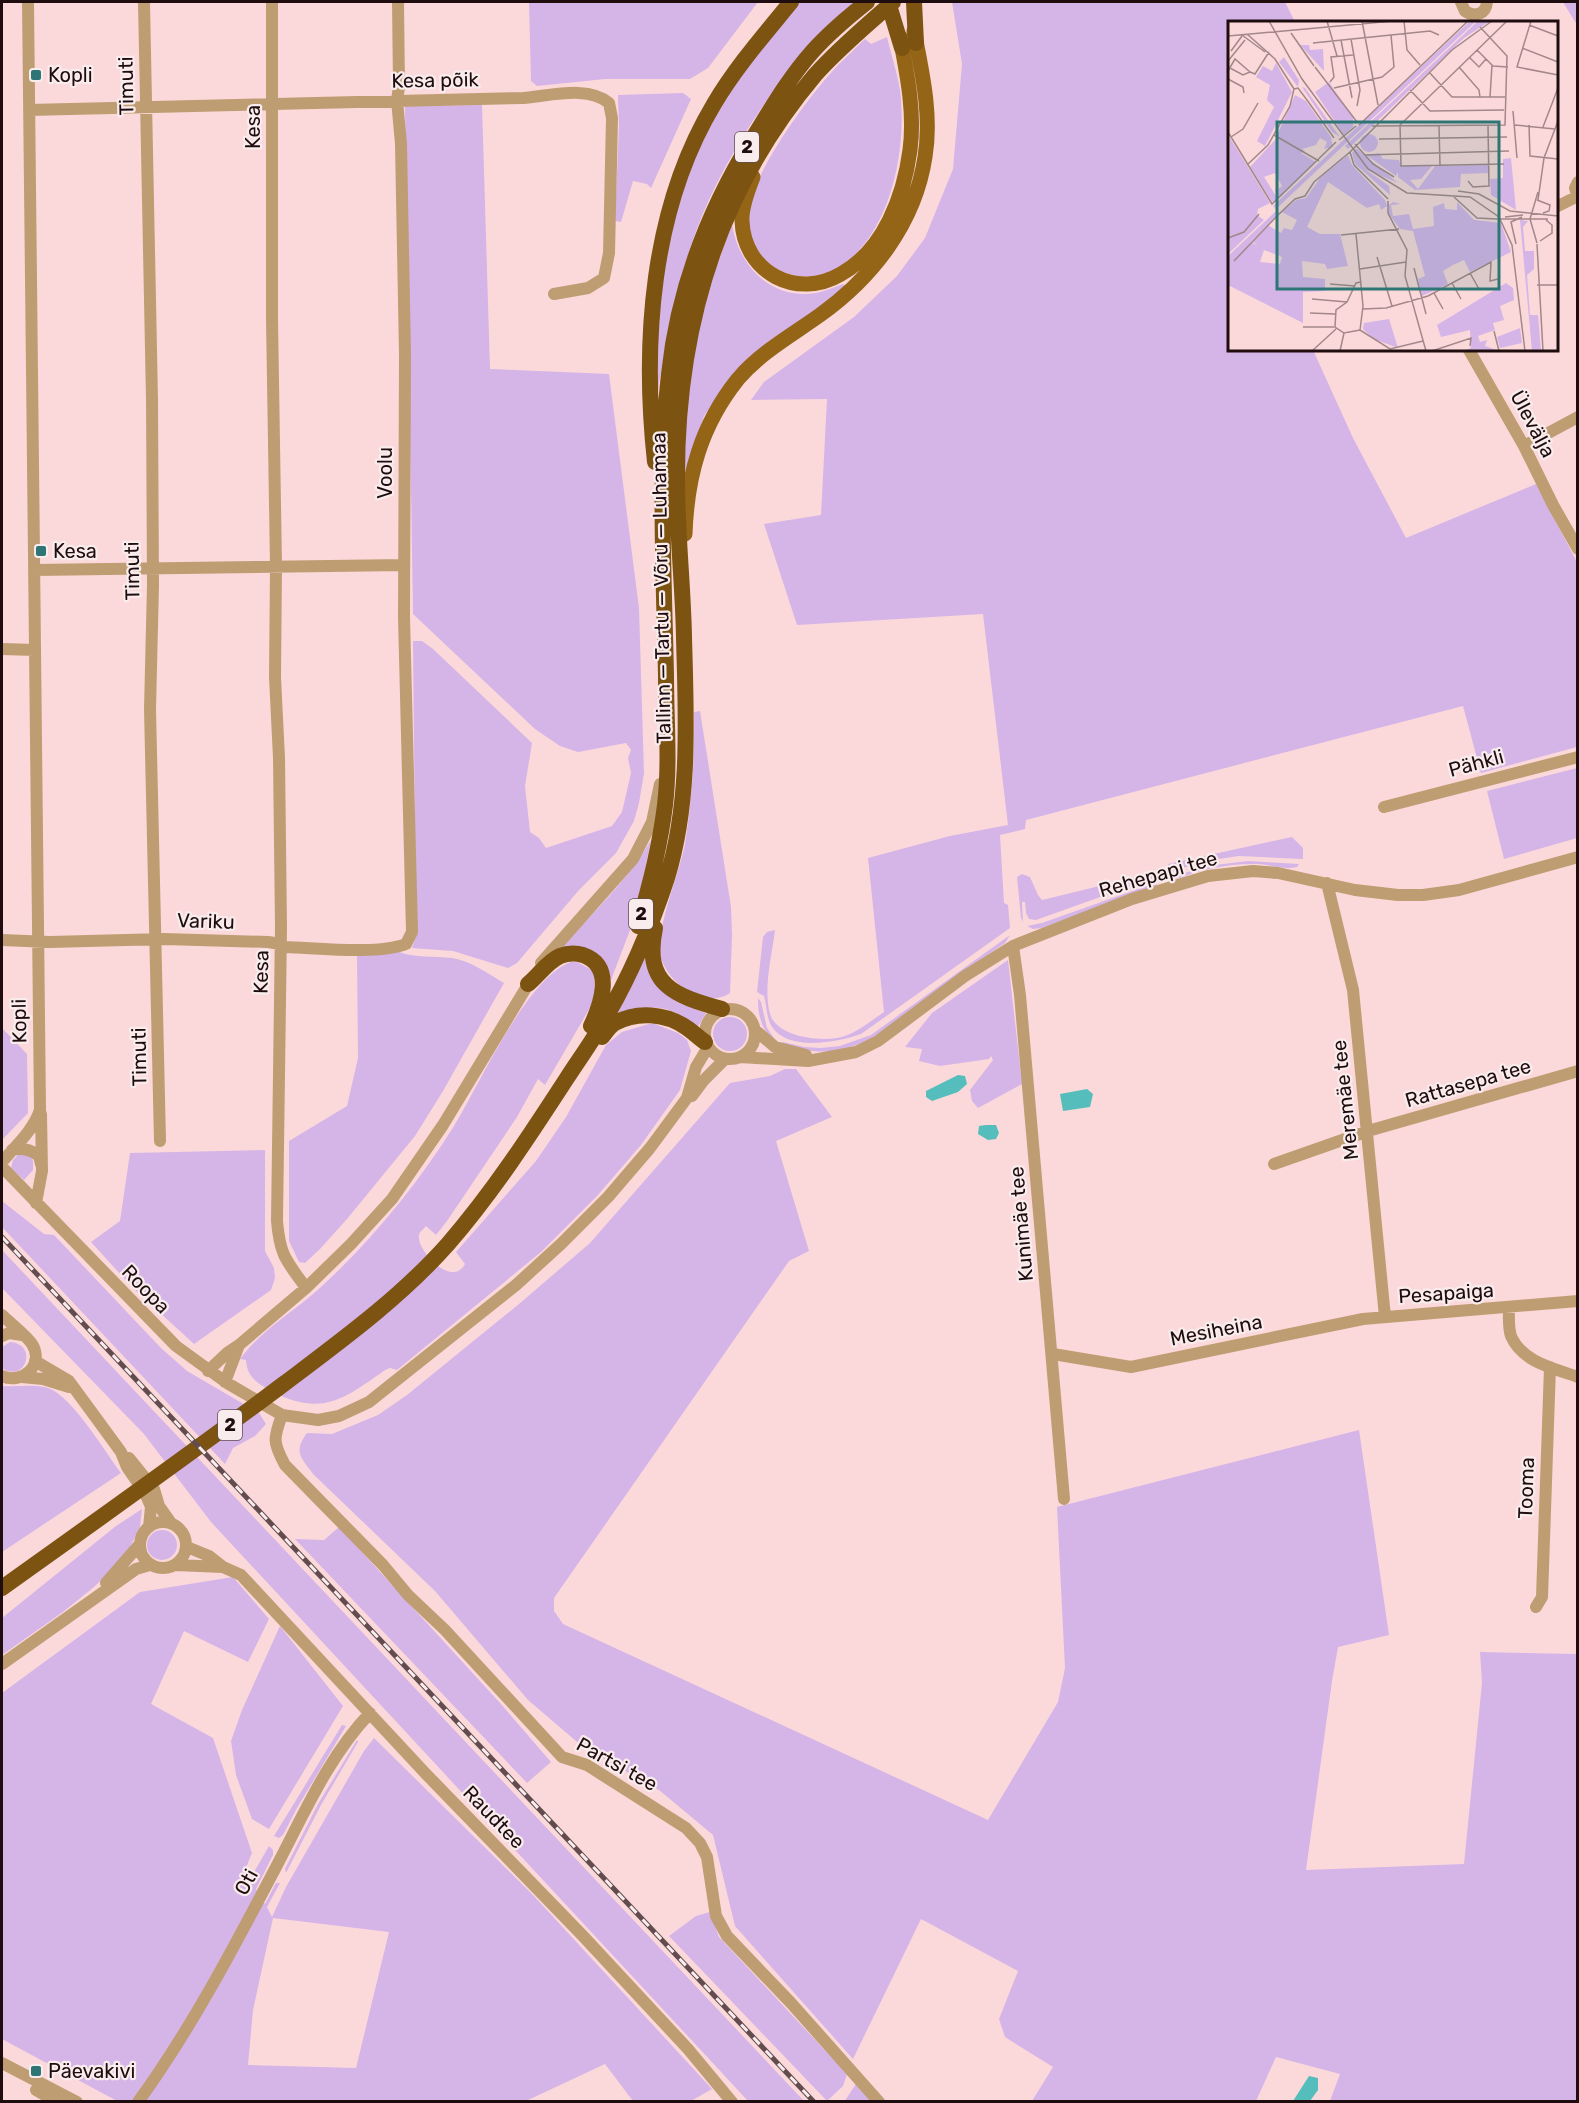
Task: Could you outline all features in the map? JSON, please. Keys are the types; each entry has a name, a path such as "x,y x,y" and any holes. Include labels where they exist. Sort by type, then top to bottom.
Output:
{"highway":[{"path":"663,538 651,428 651,339 654,288 664,231 675,192 714,104 745,58 790,2"},
{"path":"888,2 909,45"},
{"name":"Tallinn — Tartu — Võru — Luhamaa","path":"2,1588 219,1433 353,1332 446,1246 522,1147 598,1031 622,989 667,877 677,834 686,752 683,618 676,481 679,416 692,318 702,282 721,231 742,185 774,131 818,72 893,2"},
{"path":"909,45 914,2"},
{"name":"Tallinn — Tartu — Võru — Luhamaa","path":"571,1071 616,984 638,924 657,857 665,802 667,744 663,468 669,372 679,313 689,276 707,225 734,168 774,104 812,52 863,4"},
{"path":"667,877 652,945 653,959 659,978 671,990 690,1000 722,1010"},
{"path":"528,984 552,961 571,953 588,957 601,972 603,991 596,1016 571,1071"},
{"path":"571,1071 613,1024 633,1016 650,1014 671,1019 686,1027 707,1045"}],"main road":[{"path":"683,618 686,514 692,470 702,439 717,408 739,378 767,352 853,290 872,270 909,212 920,183 925,157 927,108 909,45 893,2"},
{"path":"774,131 752,179 744,208 743,228 750,251 758,264 769,274 785,281 801,284 819,283 840,275 872,248 898,202 910,150 908,2"}],"street":[{"name":"Kopli","path":"28,2 40,1110 42,1118 42,1171 36,1203"},
{"name":"Timuti","path":"144,2 152,399 151,568 153,585 150,709 160,1141"},
{"name":"Kesa","path":"272,2 275,677 279,758 281,944 277,1221 279,1244 285,1260 306,1288"},
{"name":"Voolu","path":"398,2 399,87 397,100 401,144 405,355 404,617 412,932 406,944"},
{"path":"1461,2 1462,8 1468,14 1477,15 1485,12"},
{"name":"Kesa põik","path":"29,110 600,95 609,103 612,118 609,253 604,278 588,288 554,294"},
{"path":"1558,206 1577,197 1575,189 1578,182"},
{"name":"Ülevälja","path":"1470,351 1524,446 1553,506 1578,549"},
{"path":"1524,446 1578,417"},
{"path":"34,570 404,565"},
{"path":"2,649 35,650"},
{"path":"208,1371 226,1353 239,1345 306,1288 392,1199 443,1125 528,984 555,946 619,876 638,850 652,822 667,744"},
{"name":"Pähkli","path":"1384,807 1578,757"},
{"name":"Rehepapi tee","path":"740,1057 808,1061 856,1052 878,1041 965,976 1013,946 1132,899 1209,876 1253,871 1278,873 1355,890 1398,895 1440,893 1459,890 1578,857"},
{"name":"Meremäe tee","path":"1327,883 1353,990 1386,1317"},
{"name":"Variku","path":"2,940 38,942 156,939 281,944 285,947 373,949 395,948 406,944"},
{"name":"Kunimäe tee","path":"1013,946 1020,995 1064,1499"},
{"path":"722,1010 738,1010 745,1014 751,1019 755,1030 752,1046 740,1057 725,1059 712,1053 707,1045 705,1026 715,1013 722,1010"},
{"name":"Rehepapi tee","path":"755,1030 775,1047 819,1059"},
{"path":"282,1416 318,1420 339,1416 369,1402 516,1285 561,1244 622,1181 650,1148 687,1098 696,1067 707,1045"},
{"path":"687,1098 692,1096 725,1059"},
{"name":"Rattasepa tee","path":"1274,1164 1368,1131 1578,1071"},
{"path":"2,1162 32,1128 40,1110"},
{"path":"12,1150 22,1148 33,1151 39,1156 42,1171"},
{"name":"Roopa","path":"2,1167 176,1346 208,1371 282,1416"},
{"name":"Pesapaiga","path":"1386,1317 1578,1301"},
{"name":"Pesapaiga","path":"1509,1308 1509,1327 1517,1346 1526,1356 1550,1368 1578,1377"},
{"path":"2,1315 33,1345 35,1360 33,1368 22,1377"},
{"name":"Mesiheina","path":"1053,1354 1131,1367 1363,1319 1386,1317"},
{"path":"2,1336 9,1333 22,1335"},
{"path":"225,1382 239,1345"},
{"path":"35,1360 69,1381 121,1452 127,1467 145,1493 151,1507 149,1527"},
{"name":"Tooma","path":"1536,1607 1542,1598 1550,1368"},
{"path":"2,1377 43,1379 73,1388"},
{"name":"Partsi tee","path":"282,1416 275,1435 277,1450 285,1465 383,1565 408,1595 445,1630 562,1757 587,1765 687,1828 700,1843 707,1857 716,1916 727,1936 879,2102"},
{"path":"121,1452 130,1459 154,1489 159,1506 171,1523 183,1532 187,1547 185,1554 175,1565"},
{"path":"2,1664 136,1569 150,1565 142,1556 141,1538 155,1523 171,1523"},
{"path":"87,1603 140,1544"},
{"name":"Raudtee","path":"187,1547 209,1556 223,1567 241,1575 426,1774 583,1936 688,2049 732,2102"},
{"name":"Raudtee","path":"150,1565 163,1569 175,1565 223,1567"},
{"name":"Oti","path":"138,2102 159,2073 224,1964 306,1808 353,1731 370,1713"},
{"path":"2,2063 77,2102"},
{"path":"2,2070 57,2102"},
{"name":"Oti","path":"147,2102 159,2073"}],"shaded area":[{"path":"529,2 758,2 708,68 690,79 605,79 537,86 531,81"},
{"path":"797,2 854,2 820,35 773,91 725,167 700,220 685,264 658,389 656,337 669,236 685,181 708,126 746,67"},
{"path":"952,2 1285,2 1294,21 1228,21 1228,351 1313,351 1353,438 1406,538 1536,484 1577,562 1577,747 1481,773 1463,706 1026,820 1025,829 1000,835 1004,903 1008,905 1010,928 861,1034 827,1042 790,1040 780,1035 772,1027 764,996 757,992 763,937 767,932 775,930 767,994 770,1014 774,1022 782,1029 803,1037 826,1039 850,1034 884,1012 868,858 950,836 1008,825 983,614 797,625 764,524 821,515 827,399 751,400 764,382 854,317 897,276 925,238 953,169 962,64"},
{"path":"1563,2 1577,2 1577,25"},
{"path":"887,37 899,83 902,112 898,159 894,182 886,205 876,226 848,261 831,271 813,276 796,276 780,270 766,261 755,247 749,230 749,210 760,177 781,139 833,70 865,39 871,44"},
{"path":"683,93 691,99 651,188 647,184 633,181 621,222 615,221 618,95"},
{"path":"482,105 490,369 609,374 639,608 644,773 634,821 616,853 579,890 517,963 508,968 453,951 412,948 416,937 413,641 422,641 433,649 532,743 525,786 530,832 539,838 546,848 612,826 622,812 631,773 628,758 631,750 626,743 578,752 560,746 535,729 413,614 405,106"},
{"path":"732,224 746,262 764,281 776,288 807,294 843,284 847,288 726,385 704,416 685,473 685,411 703,304"},
{"path":"700,711 731,907 730,993 720,998 708,998 686,990 668,972 660,951 665,913 685,844 690,811 694,712"},
{"path":"1577,768 1577,838 1504,859 1487,791"},
{"path":"1292,837 1303,848 1303,859 1239,856 1205,861 1167,873 1168,864"},
{"path":"651,840 635,917 611,980 608,970 562,946 621,882"},
{"path":"1248,861 1299,864 1297,867 1287,868 1259,864 1226,866 1174,880 1169,878 1207,866"},
{"path":"1153,873 1156,877 1036,920 1029,919 1025,902 1022,902 1023,922 1021,918 1017,877 1022,874 1030,877 1042,900"},
{"path":"1155,883 1156,886 1042,928 1033,929 1027,926 1042,923"},
{"path":"1010,935 1005,943 889,1027 865,1041 840,1050 825,1052 802,1050 781,1044 783,1042 821,1048 840,1046 871,1035"},
{"path":"399,952 452,958 466,962 504,983 415,1136 320,1249 305,1263 299,1262 289,1241 289,1141 347,1106 358,1058 357,954"},
{"path":"645,954 679,1003 706,1013 698,1027 677,1013 658,1008 639,1009 615,1015"},
{"path":"1008,960 1022,1084 978,1108 972,1101 970,1090 993,1060 991,1056 989,1059 940,1066 919,1061 922,1049 905,1047 932,1013"},
{"path":"571,962 577,962 592,970 594,988 591,1006 545,1085 538,1079 517,1117 447,1221 436,1235 426,1226 419,1234 420,1244 437,1265 452,1272 459,1270 465,1264 456,1252 536,1161 566,1117 606,1045 622,1032 652,1023 678,1033 687,1040 691,1051 680,1090 641,1145 597,1196 541,1252 397,1370 390,1368 385,1370 344,1397 318,1404 289,1399 257,1382 248,1371 246,1360 240,1359 258,1339 340,1269 393,1211 454,1126 505,1034 521,1010 537,988 554,972"},
{"path":"758,998 767,1028 776,1041 761,1022"},
{"path":"730,1017 742,1022 747,1034 742,1046 730,1051 718,1046 713,1034 718,1022"},
{"path":"2,1028 27,1054 28,1113 2,1140"},
{"path":"785,1069 796,1069 832,1117 776,1141 809,1251 789,1261 554,1598 554,1611 563,1624 988,1820 1058,1702 1065,1668 1057,1507 1359,1430 1389,1635 1338,1647 1306,1870 1464,1864 1482,1683 1480,1652 1577,1654 1577,2101 1330,2101 1340,2074 1276,2057 1256,2101 1032,2101 1053,2067 1005,2037 999,2019 1018,1971 921,1919 853,2059 735,1926 713,1835 659,1790 583,1747 528,1700 435,1591 313,1474 300,1454 300,1445 307,1433 332,1434 378,1415 407,1395 590,1243 730,1083 770,1076"},
{"path":"265,1150 265,1251 274,1268 275,1278 271,1290 194,1344 133,1288 91,1242 120,1221 130,1153"},
{"path":"18,1155 30,1155 33,1161 33,1170 24,1180 11,1168 13,1160"},
{"path":"2,1201 44,1234 54,1235 161,1348 187,1371 259,1413 266,1424 255,1436 233,1448 225,1464 2,1227"},
{"path":"2,1250 804,2101 748,2101 211,1522 144,1434 2,1288"},
{"path":"10,1342 19,1344 24,1349 26,1362 17,1371 10,1372 2,1368 2,1347"},
{"path":"2,1386 43,1387 57,1393 77,1413 121,1473 2,1552"},
{"path":"142,1509 140,1527 127,1553 118,1564 63,1612 2,1655 2,1618 116,1526"},
{"path":"339,1527 551,1762 527,1783 295,1539 324,1540"},
{"path":"162,1530 173,1534 177,1545 173,1556 162,1560 151,1556 147,1545 151,1534"},
{"path":"233,1577 269,1619 248,1662 184,1631 151,1704 213,1738 252,1853 245,1870 250,1879 269,1846 273,1850 273,1855 256,1889 265,1904 276,1883 280,1883 267,1907 272,1917 286,1887 364,1751 374,1738 533,1895 712,2089 691,2101 633,2101 605,2064 526,2101 117,2101 2,2039 2,1693 140,1592","holes":["273,1918 389,1932 356,2068 248,2065 253,2010"]},
{"path":"280,1626 343,1706 269,1829 252,1819 236,1775 231,1741 242,1710"},
{"path":"342,1725 346,1726 283,1835 279,1838 274,1836"},
{"path":"357,1740 358,1742 321,1805 286,1873 285,1869 318,1804"},
{"path":"710,1912 719,1937 847,2074 843,2086 827,2101 669,1936 696,1916"},
{"path":"856,2084 873,2102 844,2102"}],"water":[{"path":"958,1075 965,1076 967,1084 958,1092 932,1101 926,1097 926,1091"},
{"path":"1087,1089 1093,1094 1090,1107 1063,1111 1060,1094"},
{"path":"996,1125 999,1133 996,1139 988,1140 978,1134 979,1126"},
{"path":"1309,2076 1318,2078 1318,2090 1310,2101 1293,2101"}],"railway":[{"path":"2,1237 814,2102"}],"place":[{"name":"Kopli","path":"36,75"},
{"name":"Kesa","path":"41,551"},
{"name":"Päevakivi","path":"36,2071"}]}
